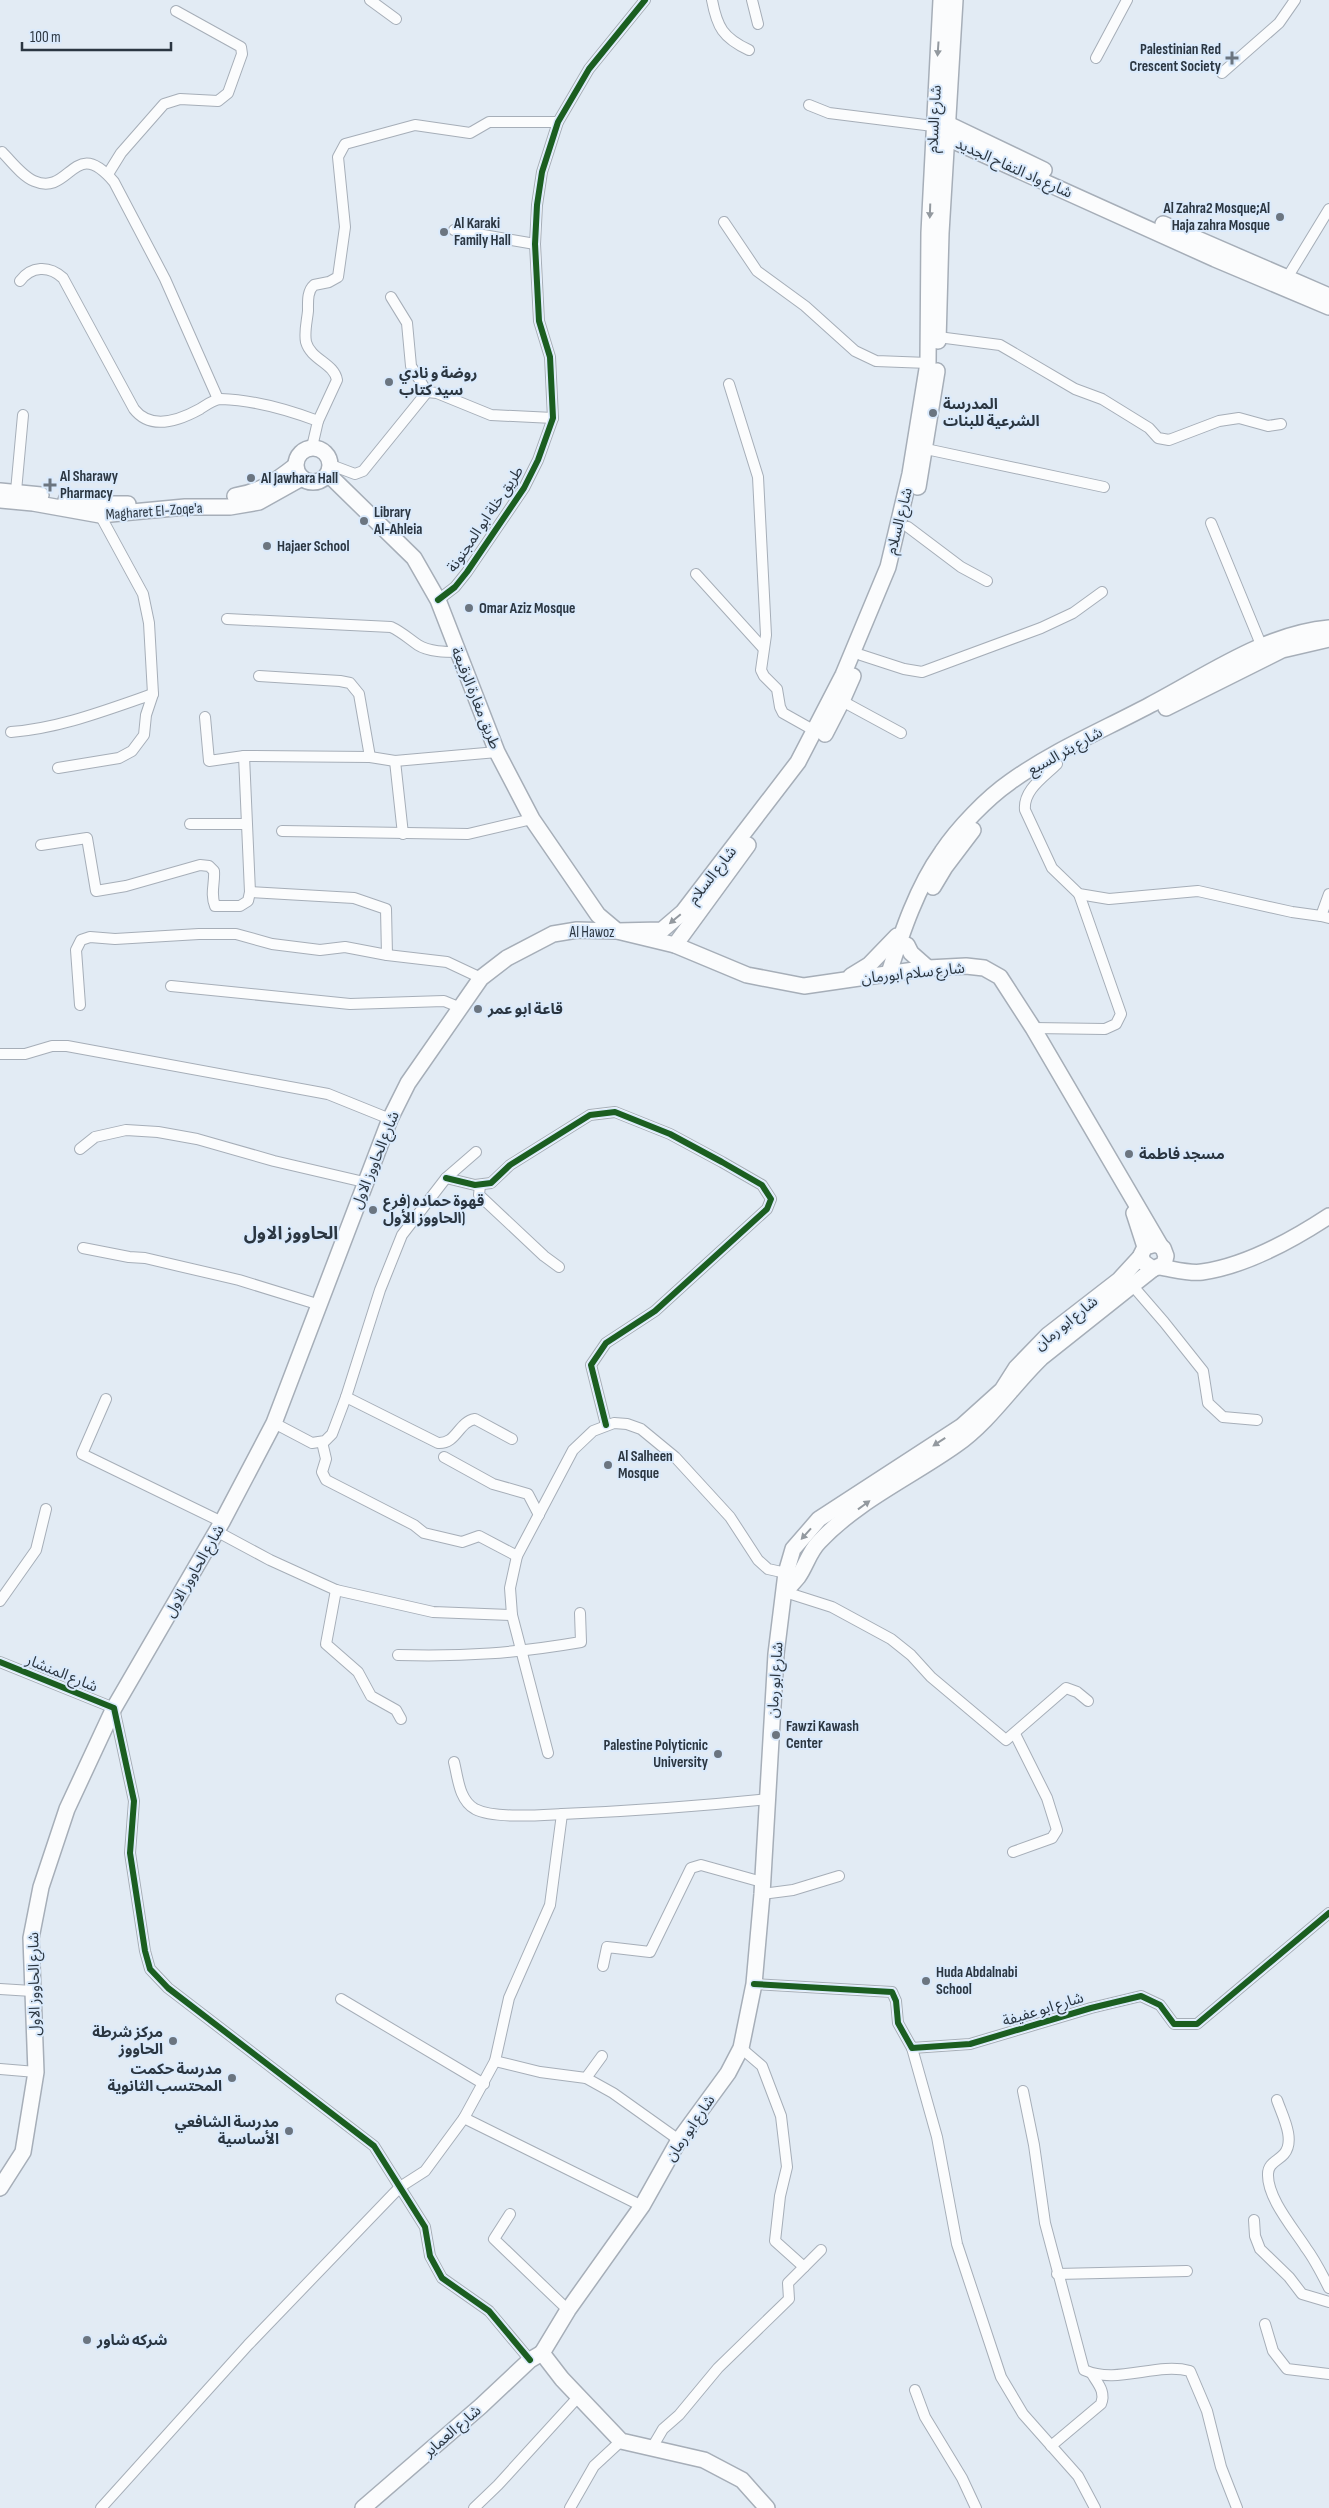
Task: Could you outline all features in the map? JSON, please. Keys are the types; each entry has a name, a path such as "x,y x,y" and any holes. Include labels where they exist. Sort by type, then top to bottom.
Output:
{"main road":[{"name":"شارع السلام","path":"675,945 807,767 842,701 897,570 926,449 938,363 945,165 941,0"},
{"name":"شارع السلام","path":"617,931 662,930 683,912 798,762 843,675 888,566 910,474 928,363 943,129 955,0"},
{"name":"شارع واد التفاح الجديد","path":"943,129 971,149 1215,259 1329,307"},
{"name":"شارع واد التفاح الجديد","path":"943,129 1045,171 1329,296"},
{"path":"945,165 958,153 971,149"},
{"path":"307,448 323,450 330,459 329,470 316,482 299,472 298,455 307,448"},
{"name":"طريق مغارة الزقيعة","path":"329,470 414,558 438,600 497,752 532,818 598,915 617,931"},
{"name":"Magharet El-Zoqe'a","path":"0,490 97,504 230,496 250,494 299,472"},
{"name":"Magharet El-Zoqe'a","path":"0,500 33,503 100,515 185,507 247,504 270,497 299,472"},
{"name":"شارع بئر السبع","path":"893,972 906,925 942,851 987,801 1010,782 1052,756 1262,646 1329,628"},
{"name":"شارع بئر السبع","path":"893,972 936,882 976,826 1016,788 1057,764 1258,660 1282,650 1329,639"},
{"path":"577,930 589,919 588,901"},
{"path":"830,983 857,974 869,965 883,953 906,925"},
{"name":"Al Hawoz","path":"482,978 506,958 553,934 577,930 617,931 675,945"},
{"name":"شارع سلام ابورمان","path":"675,945 748,975 804,986 928,968 966,966 984,968 1000,977 1033,1028 1126,1188"},
{"path":"907,945 911,953 928,968"},
{"name":"شارع الحاووز الاول","path":"0,2188 23,2152 36,2072 31,1938 40,1887 67,1810 114,1708 219,1526 274,1423 320,1305 364,1182 390,1119 408,1083 482,978"},
{"path":"1126,1188 1145,1265 1160,1259 1201,1272 1233,1263 1291,1241 1329,1216"},
{"path":"1126,1188 1160,1259"},
{"path":"1143,1252 1152,1244 1160,1259"},
{"name":"شارع ابو رمان","path":"536,2357 642,2206 679,2140 728,2073 741,2048 754,1984 768,1799 776,1654 786,1573 793,1549 819,1520 962,1426 1002,1390 1016,1368 1041,1341 1119,1280 1143,1252"},
{"name":"شارع ابو رمان","path":"785,1592 798,1577 807,1558 818,1542 841,1522 958,1444 1005,1400 1041,1358 1132,1285 1160,1259"},
{"path":"536,2357 580,2395 621,2441 668,2450 704,2460 742,2480 768,2508"},
{"name":"شارع العماير","path":"363,2508 536,2357"}],"street":[{"path":"370,0 396,18"},
{"name":"طريق خلة ابو المجنونة","path":"438,600 455,587 467,572 524,488 538,460 553,418 550,357 539,321 535,244 536,205 542,172 558,122 589,69 645,0"},
{"path":"712,0 721,30 732,42 749,50"},
{"path":"752,0 758,24"},
{"path":"1096,58 1127,0"},
{"path":"1222,73 1279,23 1295,0"},
{"path":"108,174 121,154 164,104 175,100 218,100 228,93 242,53 241,47 176,11"},
{"path":"809,104 829,113 943,129"},
{"path":"312,448 318,421 336,380 333,371 315,357 308,347 305,334 309,293 314,285 329,282 338,277 345,227 338,157 345,144 415,125 470,133 489,122 558,122"},
{"path":"2,152 31,180 38,183 56,182 73,168 83,164 93,164 108,174 166,279 218,398"},
{"path":"1287,278 1329,208"},
{"path":"724,222 757,271 805,306 855,351 876,362 928,363"},
{"path":"454,230 535,244"},
{"path":"20,281 29,272 42,268 51,270 63,278 134,409 148,420 168,422 196,411 218,398 273,406 318,421"},
{"path":"391,297 407,323 411,366 427,392"},
{"path":"938,336 1000,345 1075,389 1102,399 1149,428 1158,438 1168,440 1219,420 1239,418 1268,426 1281,424"},
{"path":"729,384 758,477 766,635 761,670 764,676 776,687 781,710 789,718 815,731"},
{"path":"427,392 437,393 491,414 553,418"},
{"path":"329,470 355,474 363,471 427,392"},
{"path":"16,491 23,415"},
{"path":"926,449 1104,487"},
{"path":"58,768 119,758 132,751 144,735 146,715 153,694 149,623 143,594 100,515"},
{"path":"1211,523 1262,646"},
{"path":"908,527 961,567 986,581"},
{"path":"696,574 764,648"},
{"path":"861,655 904,669 922,672 1041,628 1073,613 1102,592"},
{"path":"227,619 391,627 410,637 419,646 443,652 458,652"},
{"path":"259,676 350,683 359,694 370,757"},
{"path":"11,732 41,729 66,723 153,694"},
{"path":"842,701 901,733"},
{"path":"205,718 209,761 244,756 370,757 395,761 497,752"},
{"path":"41,845 87,838 96,891 126,886 200,865 210,866 214,871 215,882 211,896 215,906 240,906 248,901 250,892 244,756"},
{"path":"395,761 403,834"},
{"path":"1033,1028 1105,1029 1116,1024 1121,1014 1079,894 1052,868 1025,810 1024,803 1028,794 1057,764"},
{"path":"282,831 468,834 532,818"},
{"path":"190,824 246,824"},
{"path":"1079,894 1109,899 1198,891 1325,917 1329,894"},
{"path":"250,892 354,898 386,909 387,955"},
{"path":"80,1005 76,948 79,942 87,937 115,939 199,934 236,934 272,944 320,950 345,947 387,955 447,962 482,978"},
{"path":"171,986 350,1004 444,1001 461,1008"},
{"path":"0,1054 26,1054 52,1046 67,1046 328,1094 390,1119"},
{"path":"446,1178 480,1186 496,1180 510,1165 590,1115 616,1112 670,1134 722,1162 762,1185 771,1198 767,1209 655,1311 606,1343 591,1365 606,1425"},
{"path":"80,1149 95,1137 126,1130 158,1132 197,1139 274,1161 364,1182"},
{"path":"274,1423 309,1442 322,1442 332,1434 346,1397 380,1290 402,1235 446,1178 476,1152"},
{"path":"480,1186 479,1194 544,1256 559,1267"},
{"path":"83,1248 129,1257 145,1258 239,1280 320,1305"},
{"path":"1132,1285 1202,1371 1208,1403 1223,1417 1257,1420"},
{"path":"346,1397 438,1443 450,1441 465,1423 475,1419 512,1439"},
{"path":"106,1399 82,1454 219,1526 270,1560 336,1590 433,1612 512,1615"},
{"path":"548,1753 512,1615 510,1588 517,1556 573,1450 593,1432 606,1425 627,1424 646,1434 675,1458 730,1517 758,1560 768,1569 786,1573"},
{"path":"322,1442 326,1459 322,1472 326,1480 414,1525 424,1533 462,1542 479,1536 517,1556"},
{"path":"444,1457 493,1484 528,1494 539,1515"},
{"path":"0,1601 36,1550 46,1509"},
{"path":"336,1590 326,1644 358,1672 371,1696 396,1710 401,1719"},
{"path":"785,1592 832,1607 891,1638 1006,1740 1066,1688 1077,1692 1088,1701"},
{"path":"398,1655 454,1657 523,1652 581,1642 580,1613"},
{"name":"شارع المنشار","path":"0,1662 114,1708"},
{"path":"114,1708 134,1801 130,1853 145,1951 150,1969 168,1988 374,2146 425,2227 430,2256 442,2278 489,2311 536,2357"},
{"path":"1013,1852 1052,1838 1056,1830 1047,1798 1015,1734"},
{"path":"454,1762 462,1794 474,1809 484,1812 521,1816 687,1807 768,1799"},
{"path":"101,2508 248,2345 400,2187 425,2171 464,2118 484,2084 495,2060 509,1998 550,1905 562,1814"},
{"path":"603,1966 607,1947 650,1952 691,1868 701,1865 762,1888 793,1890 839,1876"},
{"name":"شارع ابو عفيفة","path":"912,2048 970,2044 1091,2008 1141,1996 1160,2006 1174,2024 1197,2024 1329,1912"},
{"path":"754,1984 892,1992 896,2001 898,2023 912,2048 936,2137 957,2244 1001,2377 1023,2414 1078,2476 1095,2508"},
{"path":"0,1990 32,1991"},
{"path":"341,1999 484,2084"},
{"path":"741,2048 762,2066 781,2116 786,2167 780,2196 775,2241 804,2267"},
{"path":"586,2078 602,2056"},
{"path":"495,2060 540,2072 586,2078 613,2093 679,2140"},
{"path":"0,2069 36,2072"},
{"path":"1023,2091 1034,2145 1045,2223 1084,2370 1092,2374 1124,2374 1177,2368 1190,2371 1207,2411 1221,2467 1237,2508"},
{"path":"1277,2100 1287,2131 1288,2145 1283,2155 1272,2163 1268,2174 1277,2204 1329,2288"},
{"path":"464,2118 642,2206"},
{"path":"510,2214 494,2239 568,2310"},
{"path":"1254,2220 1255,2236 1260,2248 1289,2277 1302,2294 1329,2302"},
{"path":"668,2450 653,2446 656,2438 718,2368 789,2299 788,2283 821,2250"},
{"path":"1057,2274 1187,2271"},
{"path":"1265,2324 1273,2351 1287,2369 1329,2374"},
{"path":"1051,2446 1101,2404 1104,2398 1102,2391 1092,2374"},
{"path":"915,2390 925,2417 962,2478 976,2508"},
{"path":"474,2508 498,2486 580,2395"},
{"path":"570,2508 594,2466 621,2441"}],"cycle path":[{"path":"438,600 455,587 467,572 524,488 538,460 553,418 550,357 539,321 535,244 537,205 542,172 558,122 589,69 645,0"},
{"path":"446,1178 475,1185 491,1183 510,1165 590,1115 615,1112 670,1134 762,1185 771,1199 767,1209 655,1311 606,1343 591,1365 606,1425"},
{"path":"0,1662 114,1708 134,1801 130,1853 145,1951 150,1969 168,1988 374,2146 425,2227 430,2256 442,2278 489,2311 530,2360"},
{"path":"754,1984 892,1992 896,2001 898,2023 912,2048 970,2044 1091,2008 1141,1996 1160,2005 1174,2024 1197,2024 1329,1913"}],"place":[{"name":"Palestinian Red Crescent Society","path":"1232,58"},
{"name":"Al Zahra2 Mosque;Al Haja zahra Mosque","path":"1280,217"},
{"name":"Al Karaki Family Hall","path":"444,232"},
{"name":"روضة و نادي سيد كتاب","path":"389,382"},
{"name":"المدرسة الشرعية للبنات","path":"933,413"},
{"name":"Al Jawhara Hall","path":"251,478"},
{"name":"Al Sharawy Pharmacy","path":"50,485"},
{"name":"Library Al-Ahleia","path":"364,521"},
{"name":"Hajaer School","path":"267,546"},
{"name":"Omar Aziz Mosque","path":"469,608"},
{"name":"قاعة ابو عمر","path":"478,1009"},
{"name":"مسجد فاطمة","path":"1129,1154"},
{"name":"قهوة حماده (فرع الحاووز الأول)","path":"373,1210"},
{"name":"Al Salheen Mosque","path":"608,1465"},
{"name":"Fawzi Kawash Center","path":"776,1735"},
{"name":"Palestine Polyticnic University","path":"718,1754"},
{"name":"Huda Abdalnabi School","path":"926,1981"},
{"name":"مركز شرطة الحاووز","path":"173,2041"},
{"name":"مدرسة حكمت المحتسب الثانوية","path":"232,2078"},
{"name":"مدرسة الشافعي الأساسية","path":"289,2131"},
{"name":"شركه شاور","path":"87,2340"}],"district":[{"name":"الحاووز الاول","path":"291,1233"}]}
